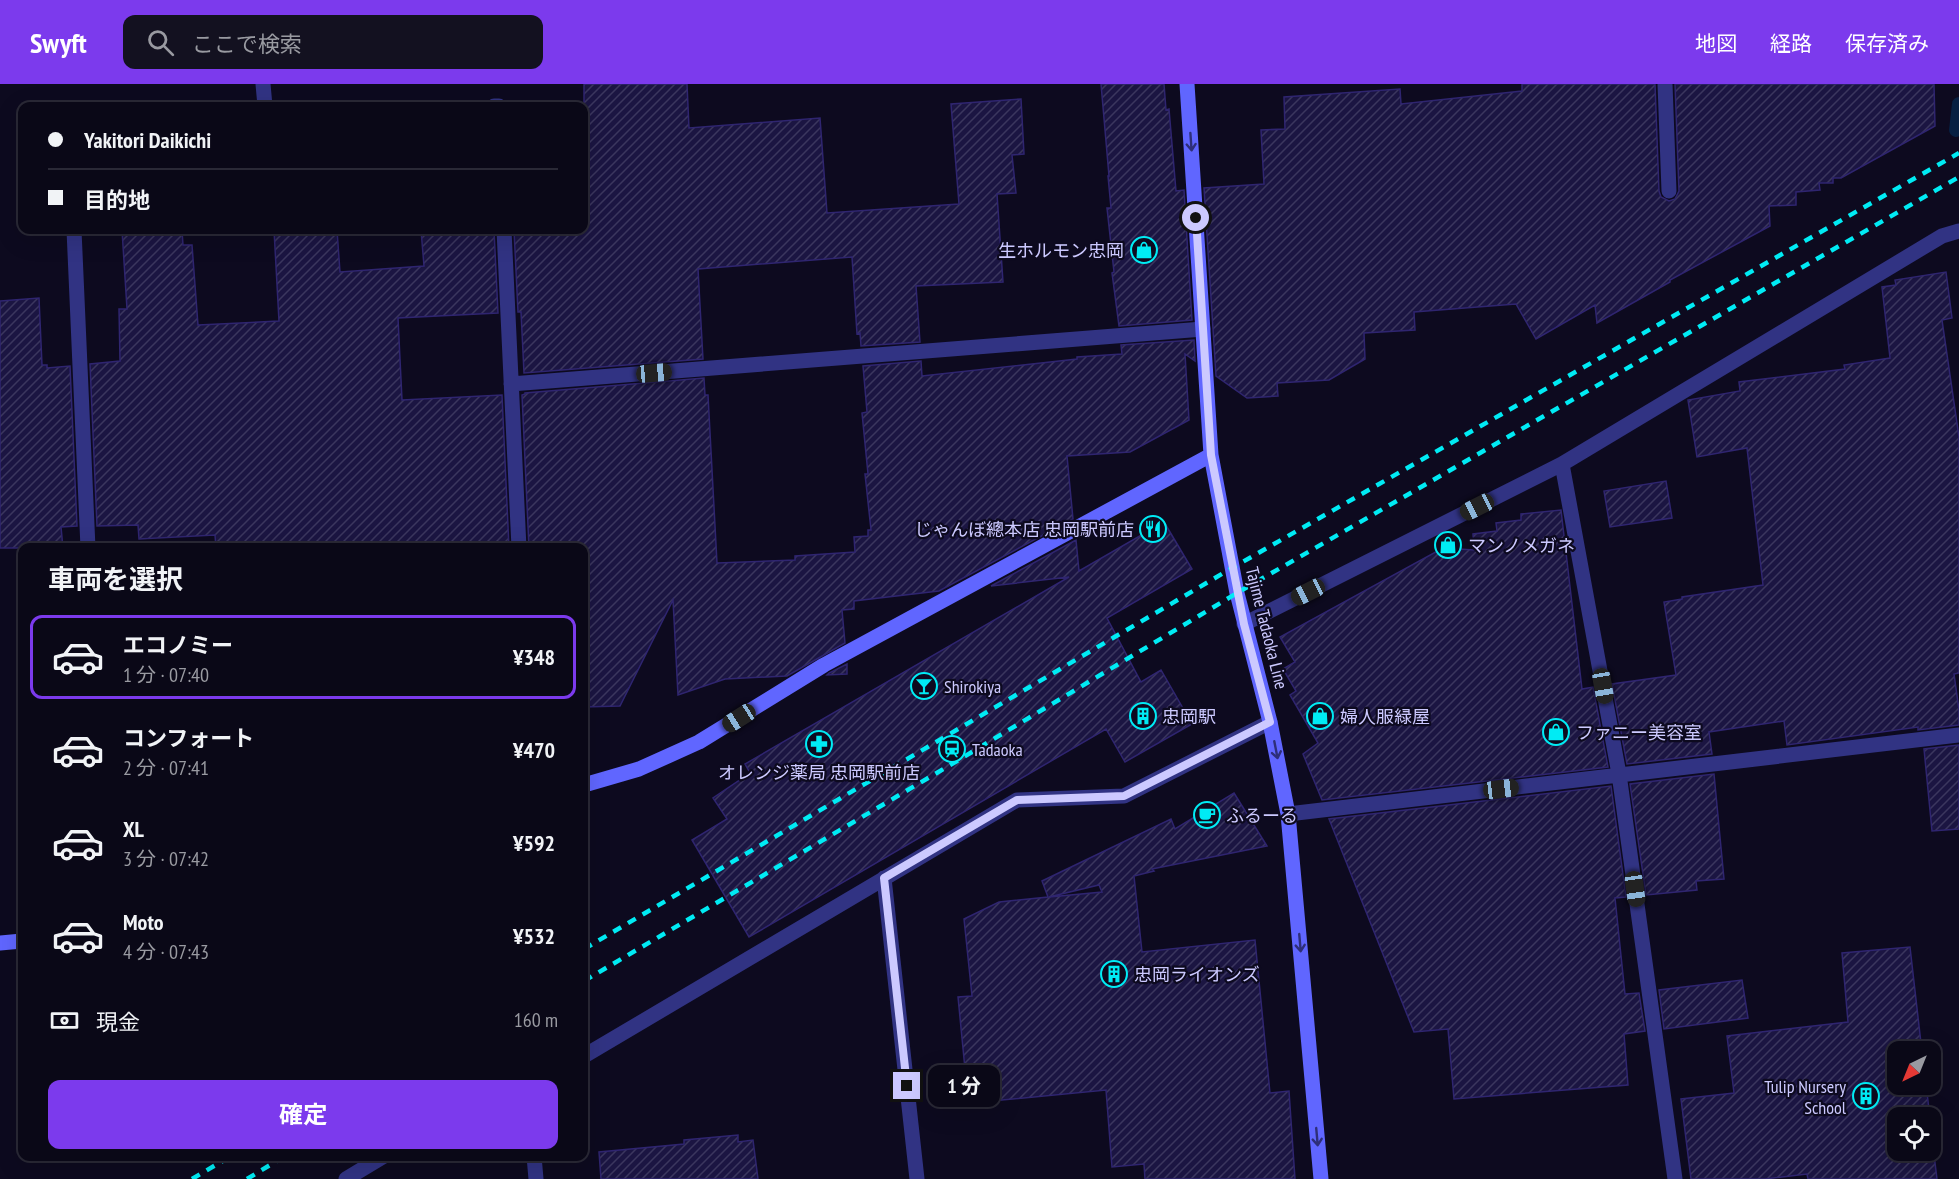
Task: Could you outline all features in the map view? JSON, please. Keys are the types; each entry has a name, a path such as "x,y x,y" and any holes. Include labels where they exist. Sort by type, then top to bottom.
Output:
{"main road":[{"name":"Tajime Tadaoka Line","path":"1187,84 1211,455 1244,624 1270,722 1288,814 1321,1179"},
{"path":"588,784 639,769 699,742 824,665 1211,455"},
{"path":"0,943 18,942"}],"street":[{"path":"263,84 264,102"},
{"path":"1665,84 1669,191"},
{"path":"1244,624 1562,464 1942,236 1959,231"},
{"path":"74,234 88,543"},
{"path":"504,234 519,543"},
{"path":"511,384 1203,329"},
{"path":"1562,464 1619,774 1675,1179"},
{"path":"588,1054 1017,800 1124,796 1270,722"},
{"path":"1288,814 1959,735"},
{"path":"884,878 917,1179"},
{"path":"346,1179 376,1161"},
{"path":"534,1161 536,1179"}],"building":[{"path":"584,84 687,84 689,128 820,118 827,213 959,204 951,104 1021,99 1024,154 1012,155 1016,193 997,194 1003,282 916,286 920,342 861,346 860,333 857,334 852,257 698,269 703,359 524,373 514,234 588,234 588,102 584,102"},
{"path":"1101,84 1164,84 1166,110 1169,109 1176,191 1184,190 1192,320 1119,326 1107,208 1111,208"},
{"path":"1522,84 1655,84 1659,191 1661,197 1669,201 1675,199 1679,191 1675,84 1934,84 1935,126 1841,178 1833,178 1833,183 1819,183 1820,190 1796,192 1796,205 1769,206 1770,226 1670,280 1597,323 1595,305 1536,339 1516,304 1414,312 1415,330 1364,333 1365,359 1329,380 1277,383 1278,396 1247,398 1216,376 1204,188 1264,184 1261,130 1285,129 1284,97 1400,89 1401,104 1522,91"},
{"path":"122,234 182,234 183,245 192,245 198,325 279,321 274,234 337,234 340,272 424,266 421,234 494,234 498,313 398,318 402,400 502,395 509,543 216,543 215,535 139,539 138,525 97,526 90,364 120,361 119,309 127,309"},
{"path":"1946,272 1952,318 1942,320 1959,437 1959,673 1954,674 1959,725 1918,730 1918,727 1787,745 1784,721 1709,732 1712,754 1627,764 1612,684 1676,675 1664,602 1682,599 1682,597 1763,585 1747,448 1697,457 1688,400 1740,391 1739,382 1845,369 1844,365 1890,358 1882,287 1896,285 1895,280"},
{"path":"39,298 42,365 47,365 47,368 70,366 77,526 61,527 63,543 18,543 18,548 0,548 0,301"},
{"path":"1194,340 1195,361 1185,354 1189,420 1130,452 1067,456 1073,519 939,591 854,601 854,609 842,610 845,643 787,676 725,679 678,695 673,600 620,706 588,707 588,543 529,543 522,395 704,378 705,395 708,395 717,563 795,560 795,556 855,552 854,537 868,536 868,530 871,530 862,413 867,412 863,366 921,361 922,376 1077,359 1077,357 1122,354 1121,345"},
{"path":"1666,481 1672,518 1610,527 1604,491"},
{"path":"1561,510 1582,689 1593,687 1608,767 1322,800 1303,754 1318,743 1290,695 1296,691 1283,669 1295,662 1280,637 1443,548 1474,550 1473,534 1497,531 1496,523 1521,520 1521,514"},
{"path":"1164,522 1192,569 1107,618 1141,682 1161,670 1192,724 1125,762 1106,729 749,937 692,840 727,819 713,798 750,773 745,764 1069,577 991,586 1076,540 1079,571"},
{"path":"847,664 847,674 827,675 829,673"},
{"path":"1959,745 1959,829 1932,831 1924,749"},
{"path":"1714,774 1724,879 1696,881 1697,890 1646,895 1630,784"},
{"path":"1611,786 1626,897 1615,898 1625,994 1639,993 1645,1031 1624,1034 1628,1085 1454,1099 1448,1029 1414,1032 1329,819"},
{"name":"忠岡ライオンズ","path":"1234,793 1267,846 1152,869 1154,871 1134,876 1142,952 1255,940 1270,1093 1289,1091 1295,1179 1145,1179 1144,1164 1112,1167 1106,1090 981,1102 977,1068 965,1069 958,997 972,996 964,919 999,902 1048,897 1042,881 1171,819 1175,829","holes":["1099,885 1102,892 1049,897"]},
{"name":"Tulip Nursery School","path":"1910,947 1921,1041 1887,1041 1887,1095 1927,1095 1929,1107 1887,1107 1887,1161 1935,1161 1937,1179 1808,1179 1807,1174 1765,1179 1691,1179 1681,1099 1734,1093 1727,1036 1848,1022 1842,953"},
{"path":"1742,980 1748,1018 1664,1029 1659,990"},
{"path":"738,1135 738,1142 753,1140 758,1179 601,1179 599,1152 684,1144 684,1140"}],"waterway":[{"path":"1956,130 1959,104"}],"railway":[{"path":"588,947 1232,568 1959,153"},
{"path":"588,979 1237,593 1959,177"},
{"path":"192,1179 223,1161"},
{"path":"247,1179 277,1161"}],"place":[{"name":"生ホルモン忠岡","path":"1144,250"},
{"name":"じゃんぼ總本店 忠岡駅前店","path":"1153,529"},
{"name":"マンノメガネ","path":"1448,545"},
{"name":"Shirokiya","path":"924,686"},
{"name":"忠岡駅","path":"1143,716"},
{"name":"婦人服緑屋","path":"1320,716"},
{"name":"ファニー美容室","path":"1556,732"},
{"name":"オレンジ薬局 忠岡駅前店","path":"819,744"},
{"name":"Tadaoka","path":"952,749"},
{"name":"ふるーる","path":"1207,815"},
{"name":"忠岡ライオンズ","path":"1114,974"},
{"name":"Tulip Nursery School","path":"1866,1096"}],"route":[{"path":"907,1086 884,878 1017,800 1124,796 1270,722 1244,624 1211,455 1196,218"}]}
